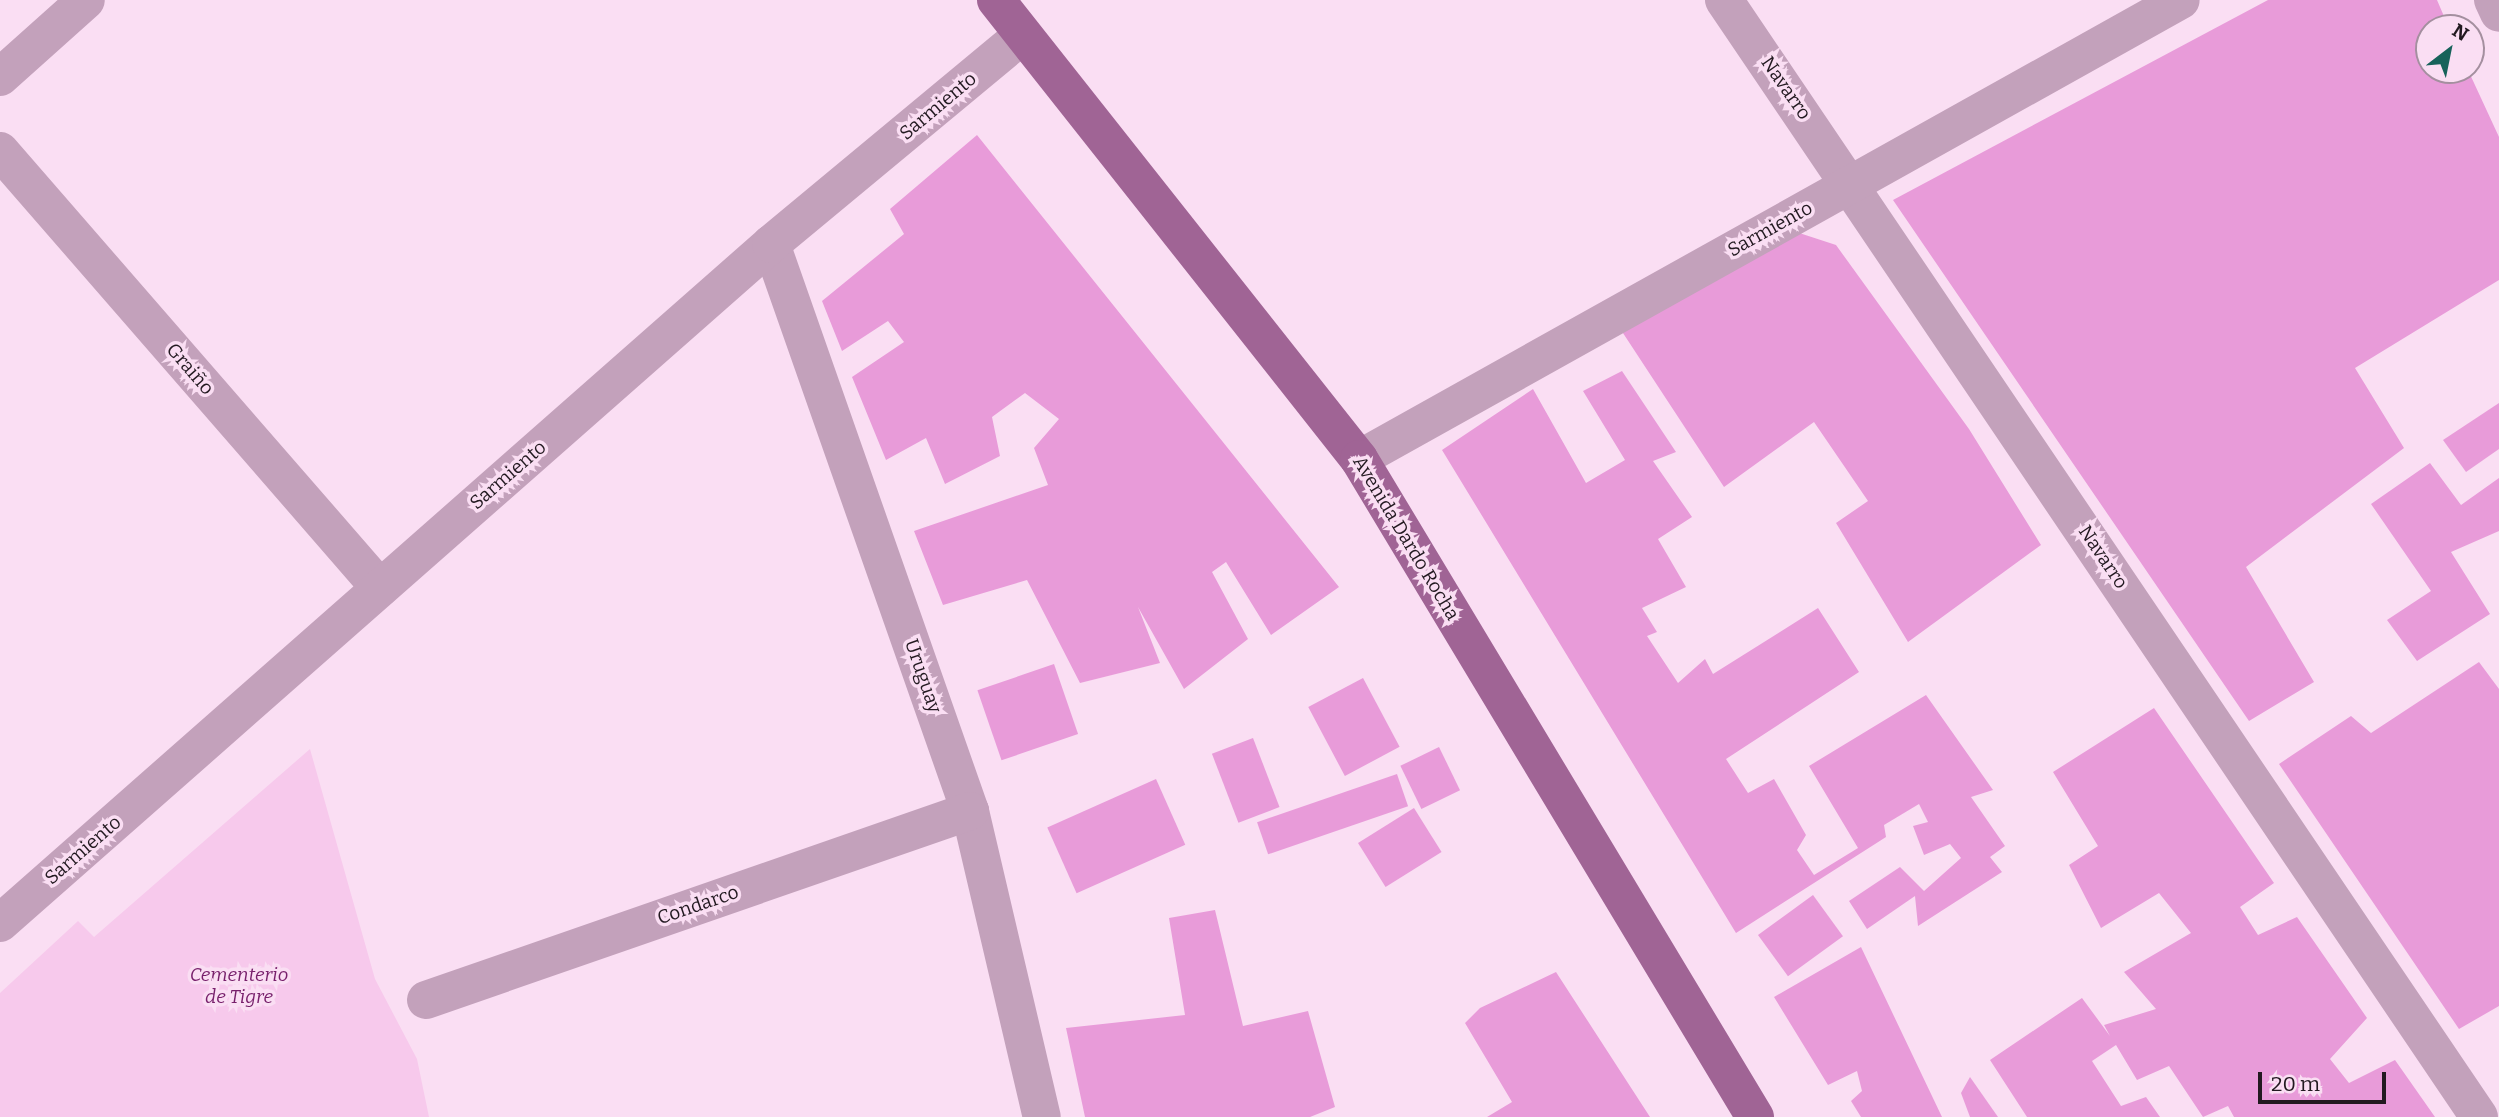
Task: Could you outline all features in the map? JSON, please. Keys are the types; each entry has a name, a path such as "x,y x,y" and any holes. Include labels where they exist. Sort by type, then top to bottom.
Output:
{"main road":[{"name":"Avenida Dardo Rocha","path":"996,0 1359,459 1755,1117"}],"street":[{"path":"0,77 86,0"},
{"name":"Navarro","path":"1724,0 1852,183 2479,1117"},
{"name":"Sarmiento","path":"1359,459 2181,0"},
{"path":"2493,0 2499,13"},
{"name":"Sarmiento","path":"0,923 771,244 1023,35"},
{"name":"Graiño","path":"0,151 380,588"},
{"name":"Uruguay","path":"771,244 970,811 1042,1117"},
{"name":"Condarco","path":"426,1000 970,811"}],"green space":[{"name":"Cementerio de Tigre","path":"310,749 375,979 417,1059 429,1117 0,1117 0,993 78,921 94,937"}],"building":[{"path":"2268,0 2437,0 2443,14 2415,14 2415,84 2474,84 2499,137 2499,280 2355,368 2404,448 2246,567 2314,682 2249,721 1893,200"},
{"path":"977,135 1339,587 1271,635 1226,562 1212,572 1248,639 1184,689 1138,607 1160,663 1080,683 1027,580 943,605 914,531 1048,485 1034,448 1059,419 1025,393 992,417 1000,456 945,484 926,438 886,460 852,377 904,342 888,321 842,351 822,301 904,234 890,209"},
{"path":"1787,229 1836,245 1969,429 2041,545 1908,642 1836,523 1868,501 1814,422 1724,487 1621,330"},
{"path":"1622,371 1676,452 1653,461 1692,517 1658,539 1686,587 1642,608 1657,632 1647,636 1678,683 1705,659 1713,674 1818,608 1859,672 1726,759 1748,793 1774,779 1806,835 1797,850 1814,875 1858,848 1809,766 1926,695 1993,790 1971,797 2005,846 1990,857 2002,872 1918,926 1915,896 1867,929 1849,901 1900,867 1924,891 1961,858 1950,844 1924,855 1913,826 1928,822 1919,804 1884,825 1886,837 1736,933 1442,450 1533,389 1586,483 1625,460 1583,391"},
{"path":"2499,403 2499,449 2466,472 2443,440"},
{"path":"2430,463 2461,505 2499,478 2499,531 2451,552 2490,614 2417,661 2387,620 2431,591 2371,504"},
{"path":"2479,662 2499,689 2499,1006 2459,1029 2279,764 2351,716 2371,733"},
{"path":"1054,664 1078,734 1002,760 977,690"},
{"path":"1363,678 1400,747 1345,776 1308,707"},
{"path":"2154,708 2274,883 2240,907 2258,935 2297,917 2367,1018 2330,1059 2349,1083 2395,1060 2435,1117 2234,1117 2228,1106 2203,1117 2169,1066 2137,1080 2116,1045 2092,1061 2121,1106 2146,1097 2160,1117 2027,1117 1990,1060 2082,998 2110,1036 2104,1025 2156,1009 2124,972 2191,933 2159,893 2101,928 2069,865 2098,846 2053,772"},
{"path":"1253,738 1280,807 1238,823 1212,754"},
{"path":"1439,747 1460,790 1421,809 1400,766"},
{"path":"1397,774 1408,806 1268,854 1257,822"},
{"path":"1156,779 1185,845 1077,893 1047,827"},
{"path":"1414,808 1442,852 1386,887 1358,843"},
{"path":"1813,895 1843,936 1788,976 1758,935"},
{"path":"1215,910 1243,1026 1308,1011 1335,1107 1310,1117 1085,1117 1066,1028 1185,1015 1169,918"},
{"path":"1861,947 1942,1117 1861,1117 1851,1101 1862,1091 1857,1071 1828,1085 1774,997"},
{"path":"1556,972 1650,1117 1487,1117 1512,1102 1465,1023 1480,1008"},
{"path":"1970,1077 1998,1117 1970,1117 1961,1093"}]}
